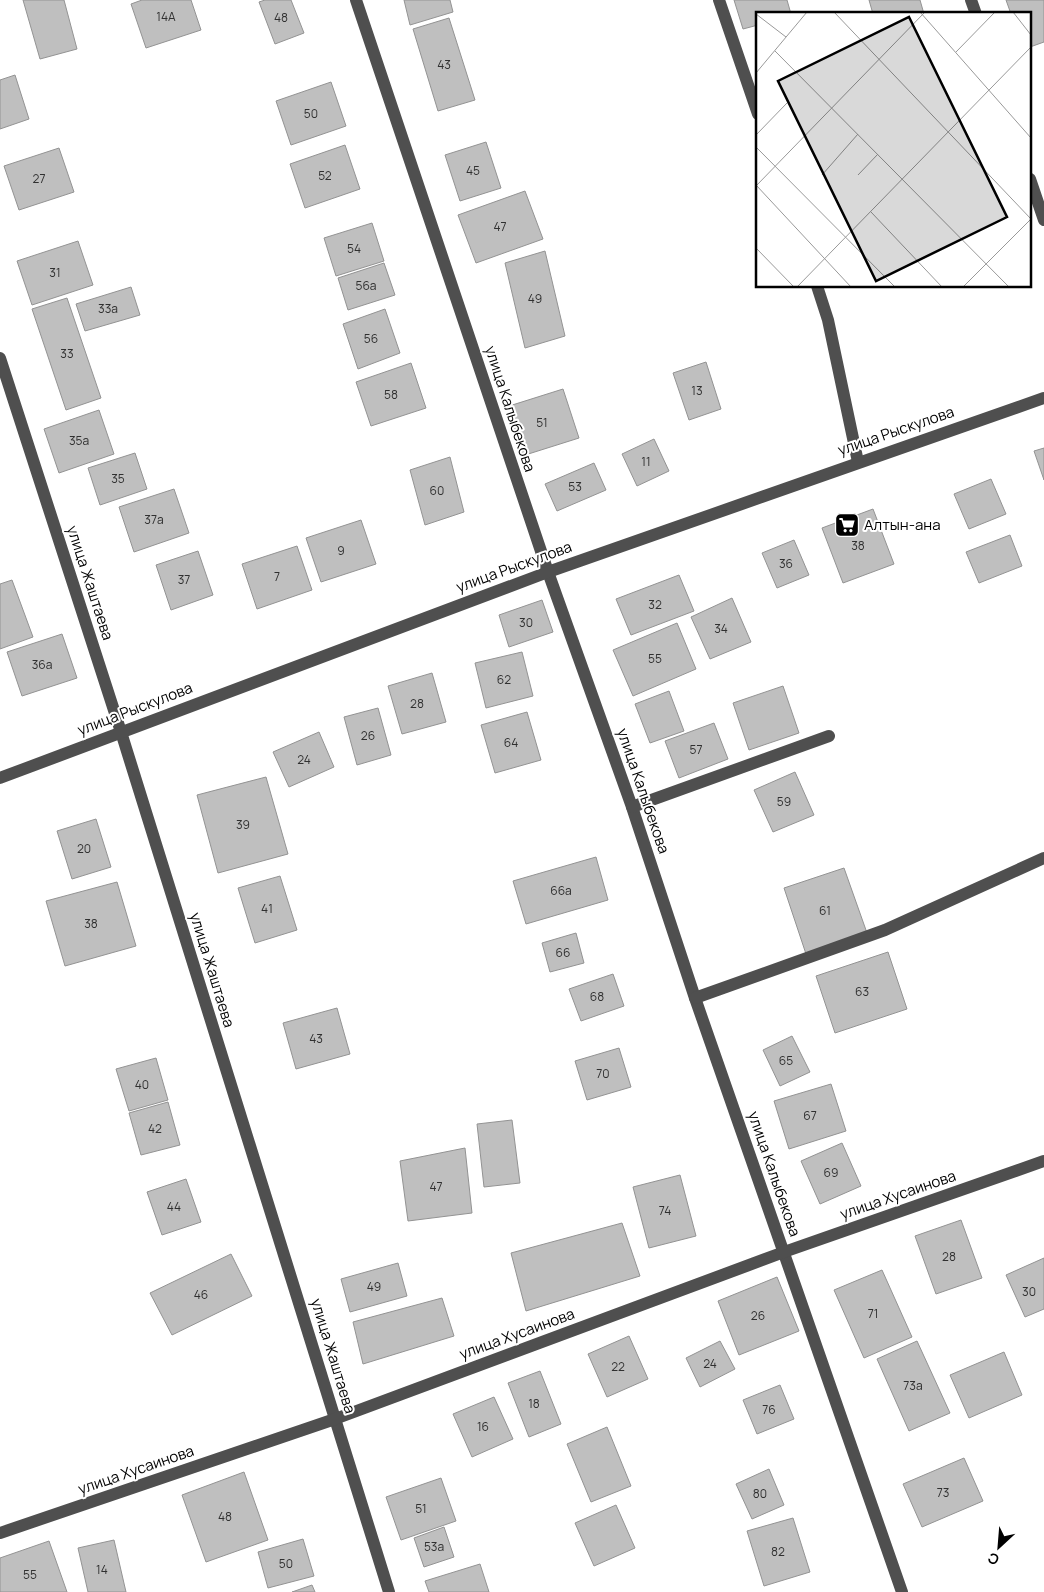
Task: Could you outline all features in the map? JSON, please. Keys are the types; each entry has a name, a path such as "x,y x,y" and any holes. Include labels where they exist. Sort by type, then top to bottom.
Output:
{"street":[{"name":"улица Калыбекова","path":"356,0 548,572 632,807 695,998 902,1592"},
{"path":"719,0 756,108"},
{"path":"971,0 975,12"},
{"path":"1032,185 1044,220"},
{"path":"817,288 828,320 858,462"},
{"name":"улица Жаштаева","path":"0,358 121,732 389,1592"},
{"name":"улица Рыскулова","path":"0,778 548,572 1044,398"},
{"path":"632,807 829,736"},
{"path":"695,998 885,930 1044,858"},
{"name":"улица Хусаинова","path":"0,1533 335,1419 784,1252 1044,1161"}],"building":[{"path":"23,0 64,0 77,49 40,59"},
{"path":"142,0 191,0 201,30 146,48 131,4"},
{"path":"265,0 291,0 304,33 275,44 259,2"},
{"path":"404,0 450,0 453,12 410,25"},
{"path":"734,0 787,0 790,12 756,12 756,26 743,29"},
{"path":"869,0 920,0 923,12 872,12"},
{"path":"1006,0 1044,0 1044,42 1032,46 1032,12 1010,12"},
{"path":"449,18 475,100 438,111 413,29"},
{"path":"15,75 29,119 0,129 0,80"},
{"path":"331,82 346,126 291,145 276,101"},
{"path":"486,142 501,188 460,201 445,155"},
{"path":"345,145 360,189 305,208 290,164"},
{"path":"59,148 74,192 19,210 4,166"},
{"path":"525,191 543,239 476,263 458,215"},
{"path":"372,223 384,261 336,276 324,238"},
{"path":"78,241 93,285 32,305 17,261"},
{"path":"545,251 565,336 525,348 505,263"},
{"path":"384,263 395,295 348,310 338,278"},
{"path":"131,287 140,315 85,331 76,304"},
{"path":"67,298 101,398 66,410 32,309"},
{"path":"385,309 400,353 358,369 343,324"},
{"path":"706,362 721,409 689,420 673,373"},
{"path":"411,363 426,408 371,426 356,382"},
{"path":"563,389 579,438 522,456 506,407"},
{"path":"99,410 114,454 59,473 44,429"},
{"path":"654,439 669,471 637,486 622,454"},
{"path":"1044,448 1044,480 1034,451"},
{"path":"135,453 147,489 100,505 88,468"},
{"path":"450,457 464,512 425,525 410,470"},
{"path":"594,463 606,490 557,511 545,484"},
{"path":"991,479 1006,514 969,529 954,494"},
{"path":"174,489 189,533 134,552 119,507"},
{"path":"873,509 894,564 843,583 822,528"},
{"path":"361,520 376,564 321,582 306,538"},
{"path":"1010,535 1022,566 979,583 966,552"},
{"path":"794,540 809,575 777,588 762,553"},
{"path":"297,546 312,590 257,609 242,564"},
{"path":"198,551 213,595 171,610 156,565"},
{"path":"679,575 694,611 631,635 616,599"},
{"path":"12,580 33,637 0,649 0,584"},
{"path":"732,598 751,642 710,659 691,617"},
{"path":"542,600 553,632 509,647 499,615"},
{"path":"677,623 696,669 633,696 613,650"},
{"path":"62,634 77,678 22,696 7,652"},
{"path":"522,652 533,696 486,708 475,663"},
{"path":"432,673 446,722 402,734 388,686"},
{"path":"783,686 799,733 749,750 733,703"},
{"path":"669,691 684,731 650,743 635,704"},
{"path":"378,708 391,755 357,765 344,717"},
{"path":"527,712 541,760 495,773 481,725"},
{"path":"714,723 728,759 679,778 665,741"},
{"path":"319,732 334,767 289,787 273,752"},
{"path":"795,772 814,815 773,832 754,790"},
{"path":"266,777 288,854 218,873 197,795"},
{"path":"96,819 111,867 72,879 57,831"},
{"path":"596,857 608,900 526,924 513,881"},
{"path":"844,868 867,933 806,954 784,888"},
{"path":"280,876 297,930 255,943 238,888"},
{"path":"117,882 136,946 65,966 46,901"},
{"path":"576,933 584,963 550,972 542,943"},
{"path":"888,952 907,1009 835,1033 816,976"},
{"path":"613,974 624,1006 581,1021 569,989"},
{"path":"337,1008 350,1054 296,1069 283,1023"},
{"path":"792,1036 810,1072 780,1086 763,1050"},
{"path":"619,1048 631,1087 587,1100 575,1061"},
{"path":"156,1058 168,1100 129,1111 116,1069"},
{"path":"831,1084 846,1131 789,1149 774,1101"},
{"path":"168,1102 180,1145 141,1155 129,1113"},
{"path":"512,1120 520,1183 484,1187 477,1124"},
{"path":"842,1143 861,1186 820,1204 801,1161"},
{"path":"465,1148 472,1213 408,1221 400,1161"},
{"path":"680,1175 696,1236 649,1248 633,1187"},
{"path":"186,1179 201,1222 162,1235 147,1192"},
{"path":"961,1220 982,1278 936,1294 915,1236"},
{"path":"622,1223 640,1276 526,1311 511,1253"},
{"path":"231,1254 252,1296 172,1335 150,1293"},
{"path":"1044,1258 1044,1309 1025,1317 1006,1275"},
{"path":"398,1263 407,1296 350,1312 341,1279"},
{"path":"882,1270 912,1337 864,1358 834,1290"},
{"path":"777,1277 799,1331 739,1355 718,1301"},
{"path":"442,1298 454,1336 363,1364 353,1322"},
{"path":"629,1336 648,1379 607,1397 588,1354"},
{"path":"720,1341 735,1369 700,1387 686,1358"},
{"path":"917,1341 950,1413 909,1431 877,1359"},
{"path":"1004,1352 1022,1395 969,1418 950,1375"},
{"path":"540,1371 561,1424 529,1437 508,1383"},
{"path":"780,1385 794,1419 757,1434 743,1400"},
{"path":"494,1397 513,1439 472,1457 453,1414"},
{"path":"607,1427 631,1486 591,1502 567,1444"},
{"path":"964,1458 983,1501 922,1527 903,1484"},
{"path":"769,1469 784,1505 752,1519 736,1484"},
{"path":"244,1472 268,1540 206,1562 182,1495"},
{"path":"441,1478 456,1521 401,1540 386,1497"},
{"path":"616,1505 635,1548 594,1566 575,1523"},
{"path":"793,1518 810,1572 764,1586 747,1531"},
{"path":"444,1527 454,1557 424,1567 414,1538"},
{"path":"303,1539 314,1576 268,1588 258,1552"},
{"path":"114,1540 126,1592 88,1592 78,1548"},
{"path":"49,1541 67,1592 0,1592 0,1558"},
{"path":"480,1564 489,1592 429,1592 425,1581"},
{"path":"312,1585 315,1592 292,1592"}],"place":[{"name":"Алтын-ана","path":"847,525"}]}
